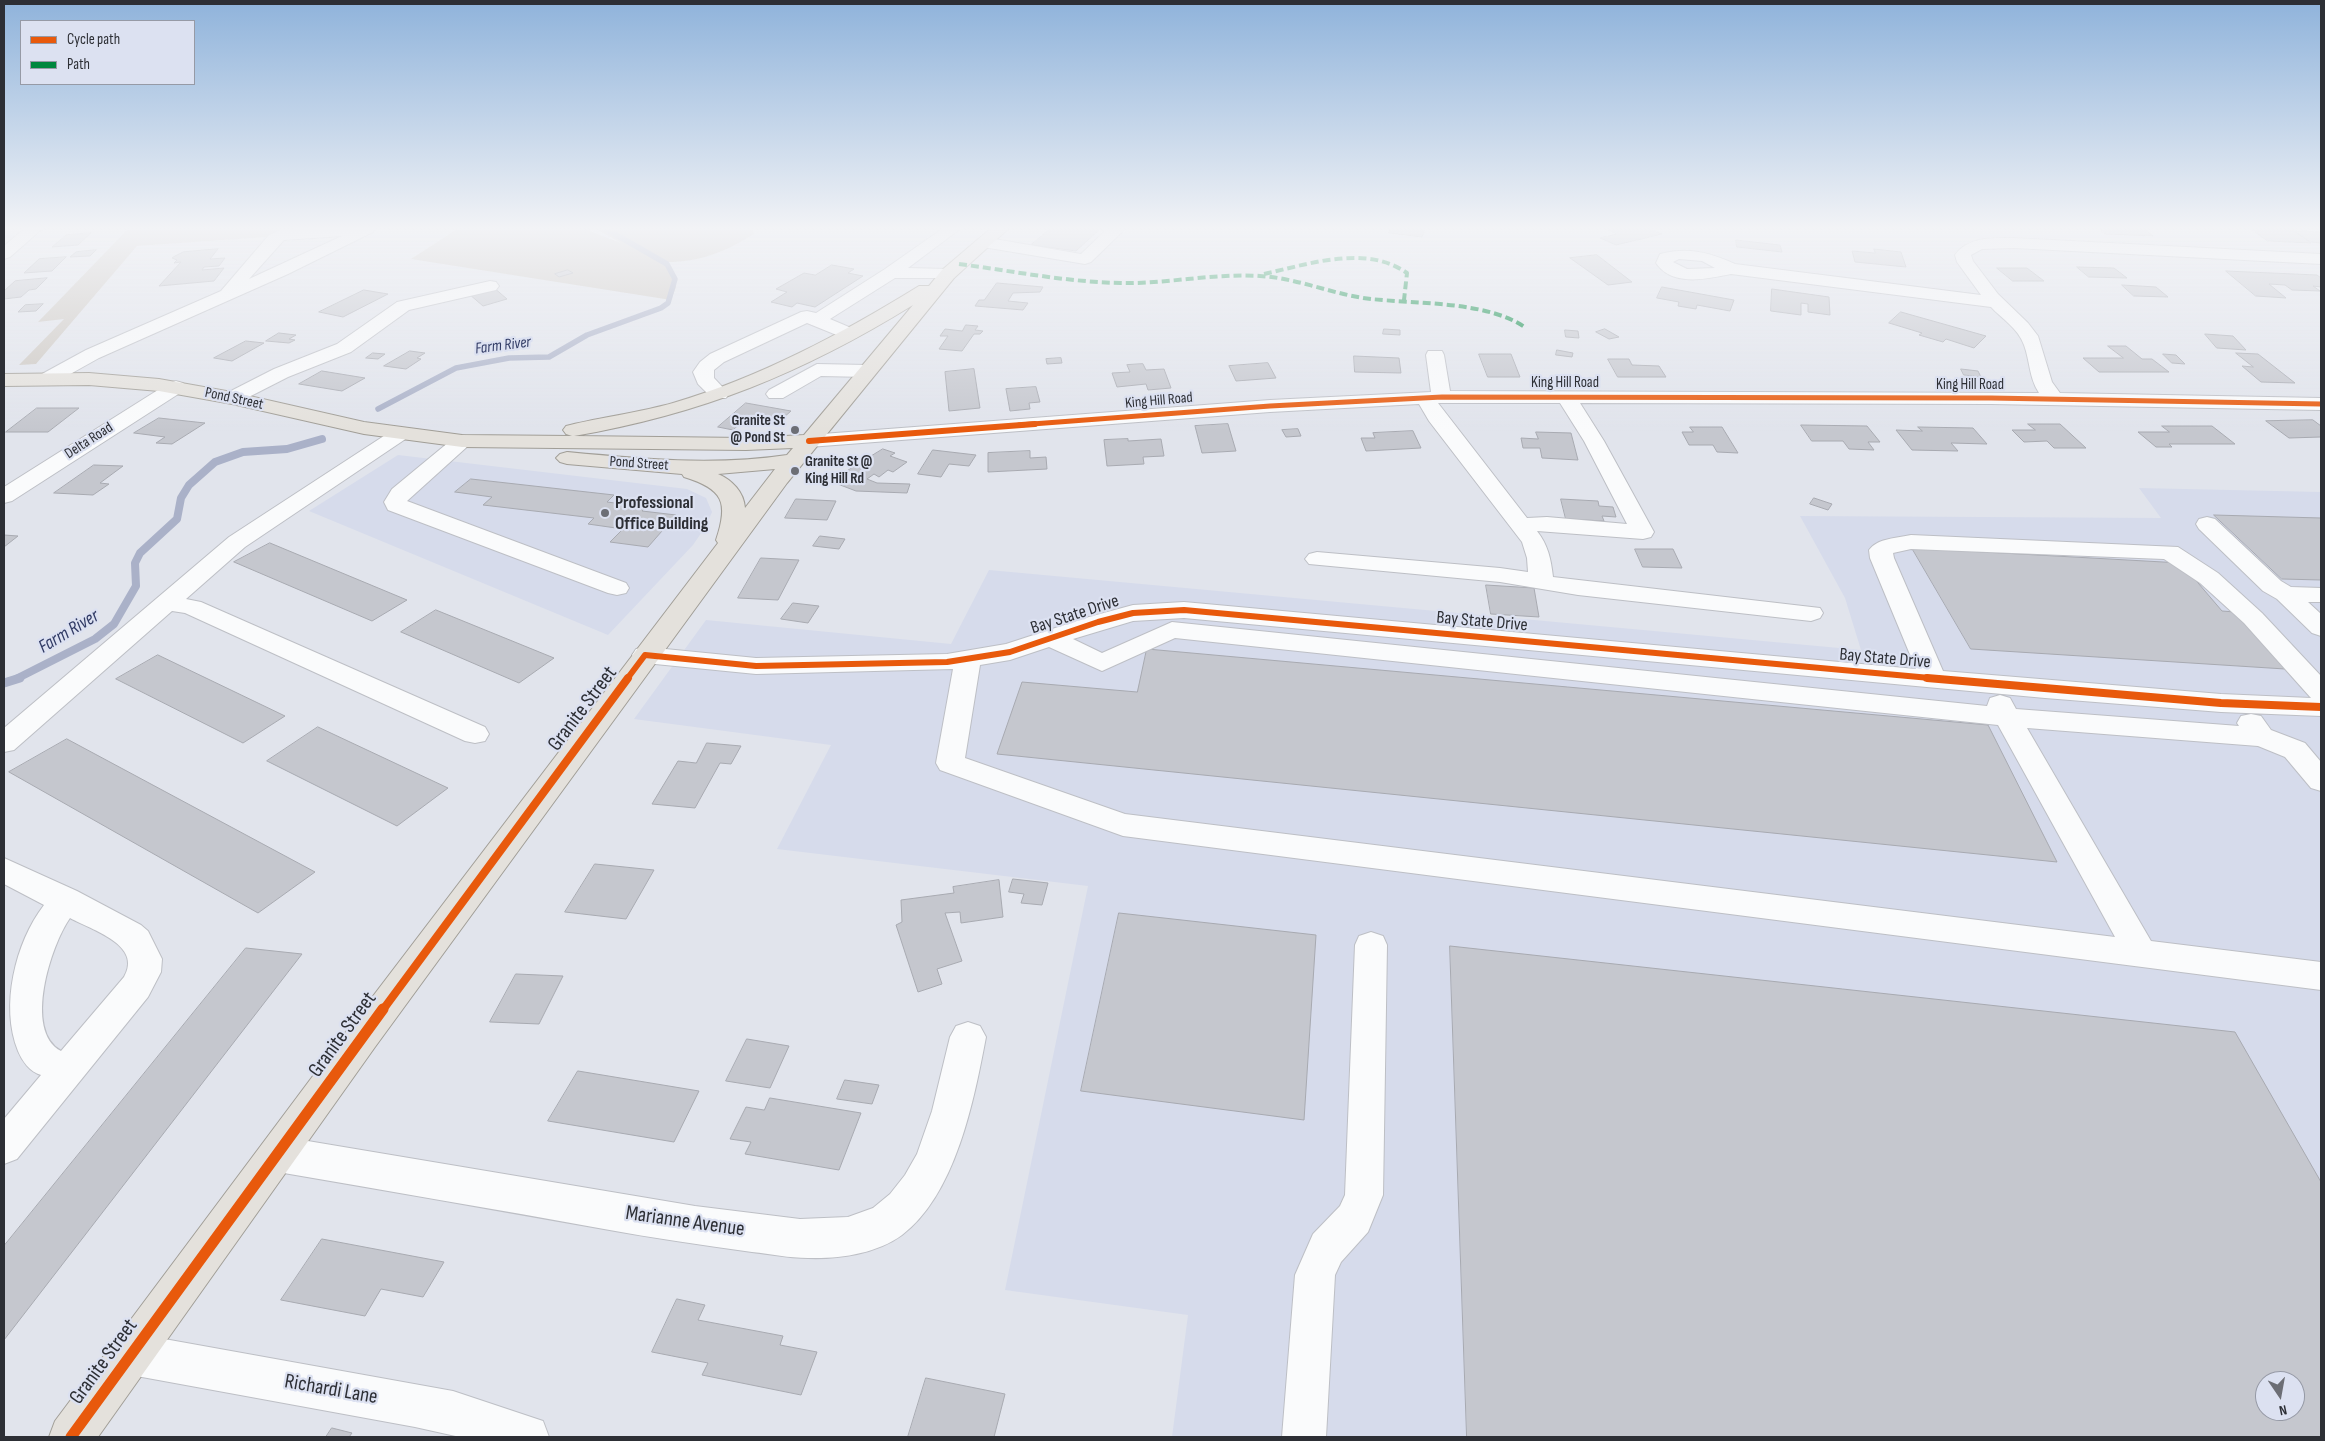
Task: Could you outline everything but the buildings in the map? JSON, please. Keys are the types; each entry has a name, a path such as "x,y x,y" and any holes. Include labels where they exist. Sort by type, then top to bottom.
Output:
{"main road":[{"path":"462,441 529,436 664,412 719,394 796,362 850,334 915,296"},
{"path":"794,460 930,296"},
{"name":"Pond Street","path":"4,380 49,378 118,380 176,387 232,398 327,421 400,434 462,441 544,456 661,467 729,467 767,465 794,460"},
{"name":"Pond Street","path":"462,441 746,444 809,441"},
{"name":"Granite Street","path":"71,1437 645,655 794,460"},
{"path":"661,467 706,476 728,489 734,500 735,517 721,554"}],"street":[{"path":"49,378 81,360 221,296"},
{"path":"232,398 292,368 344,348 403,306 445,296"},
{"path":"817,320 854,296"},
{"path":"1950,296 1996,302"},
{"path":"1992,296 2030,337 2034,348 2039,378 2054,399"},
{"path":"719,394 705,380 703,372 707,366 717,358 807,316 850,334"},
{"path":"1435,355 1438,384 1434,397 1436,417 1522,525 1537,549 1541,582"},
{"path":"776,394 817,370 868,371"},
{"name":"Delta Road","path":"4,496 176,387"},
{"name":"King Hill Road","path":"809,441 1278,405 1434,397 2054,399 2321,404"},
{"path":"1522,525 1547,524 1643,532 1594,441 1566,397"},
{"path":"4,743 216,559 260,525 354,466 400,434"},
{"path":"462,441 400,494 395,502 396,505 617,588"},
{"path":"2207,524 2272,586 2286,594 2321,628"},
{"path":"1933,678 1882,558 1881,550 1889,546 1911,542 2170,552 2209,578 2253,618 2321,692"},
{"path":"1317,559 1500,575 1578,588 1811,614"},
{"path":"2286,594 2321,595"},
{"path":"165,602 192,607 475,734"},
{"name":"Bay State Drive","path":"645,655 756,666 927,663 1010,652 1115,617 1559,644 1988,684 2236,703 2321,707"},
{"path":"1050,638 1102,663 1170,619 1561,670 2007,716 2261,737 2295,750 2321,781"},
{"path":"1559,644 1561,670"},
{"path":"968,659 950,763 1123,825 2321,976"},
{"path":"1988,684 2141,953"},
{"path":"2236,703 2261,737"},
{"path":"4,870 66,900 129,934 139,943 147,962 145,973 136,987 4,1146"},
{"path":"66,900 42,927 31,944 11,994 8,1022 14,1042 27,1056 37,1063 51,1068 68,1069"},
{"path":"1304,1437 1315,1275 1327,1248 1354,1219 1364,1195 1371,944"},
{"name":"Marianne Avenue","path":"278,1154 674,1222 804,1239 848,1236 870,1231 888,1222 904,1209 918,1192 928,1172 949,1115 968,1037"},
{"name":"Richardi Lane","path":"132,1354 415,1405 452,1414 527,1437"}],"shaded area":[{"path":"63,296 94,296 36,364 19,365 64,319 38,322"},
{"path":"647,296 672,296 671,300"},
{"path":"398,455 687,489 706,498 712,512 706,526 693,545 608,635 309,511"},
{"path":"2139,488 2321,492 2321,1437 1172,1437 1188,1315 1005,1290 1088,886 777,849 831,745 634,719 706,620 951,644 989,570 1861,650 1845,598 1800,516 2161,518"}],"waterway":[{"name":"Farm River","path":"378,409 456,368 509,358 549,357 587,335 661,308 668,303 670,296"},
{"name":"Farm River","path":"16,679 95,639 114,624 136,586 135,563 140,553 177,519 181,498 189,485 215,462 243,452 287,449 322,439"},
{"name":"Farm River","path":"4,683 20,678"}],"marked path":[{"path":"1352,296 1473,309 1515,320 1526,328"}],"cycle path":[{"path":"809,441 1270,406 1442,397 1991,398 2321,404"},
{"path":"71,1437 363,1036 645,655 756,666 947,662 1010,652 1098,622 1133,613 1184,610 2045,689 2221,703 2321,707"}],"place":[{"name":"Granite St @ Pond St","path":"795,430"},
{"name":"Granite St @ King Hill Rd","path":"795,471"},
{"name":"Professional Office Building","path":"605,513"}]}
